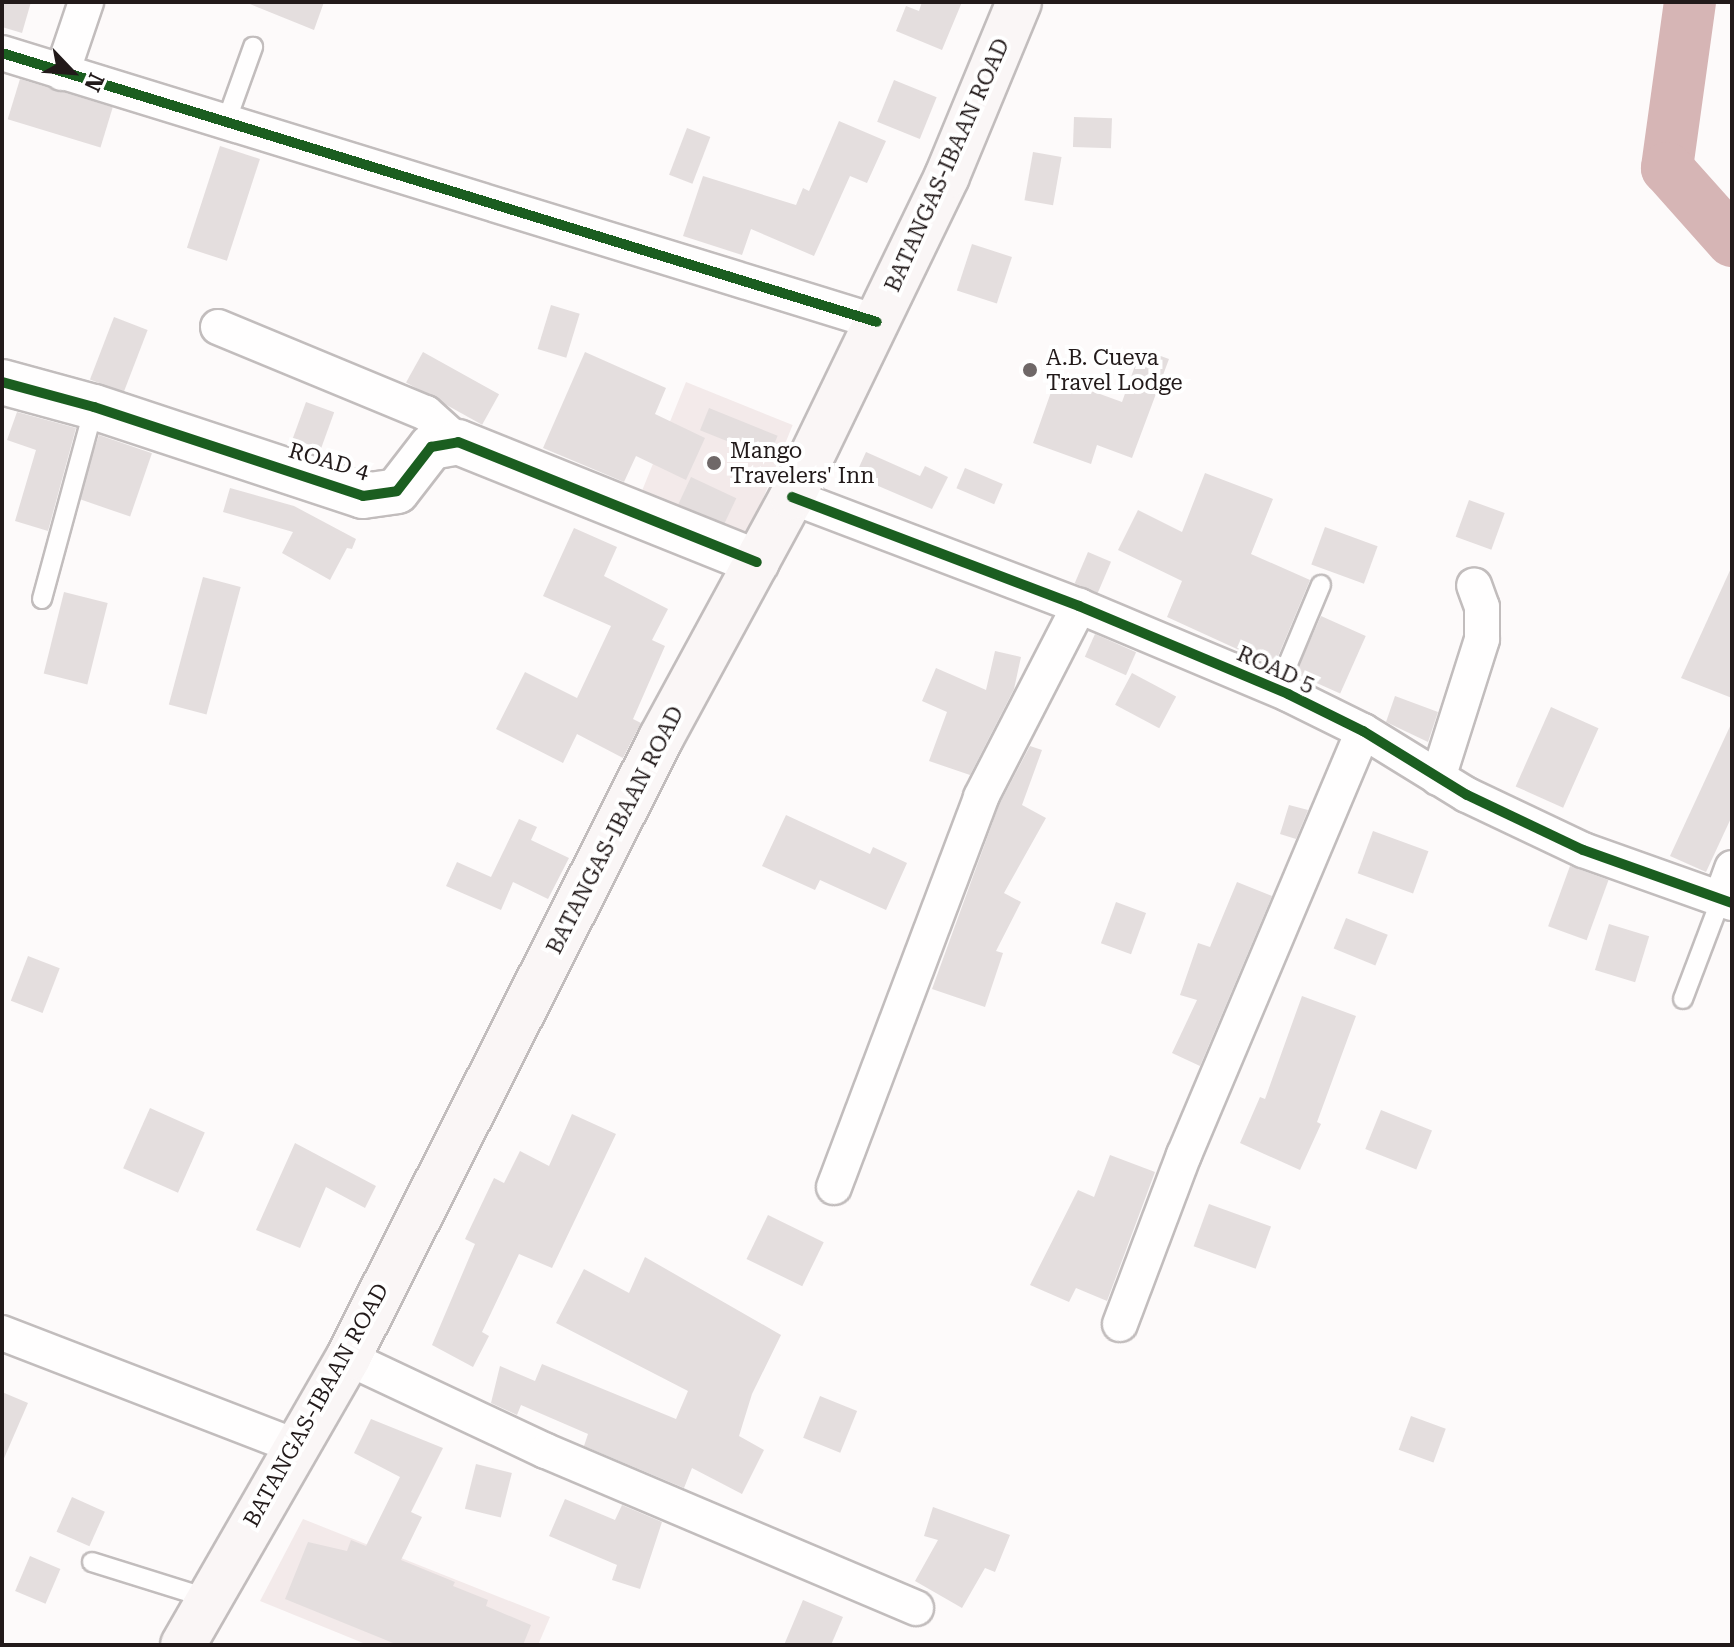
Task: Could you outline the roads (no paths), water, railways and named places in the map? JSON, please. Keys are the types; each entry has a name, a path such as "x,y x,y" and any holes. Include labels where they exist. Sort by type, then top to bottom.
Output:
{"main road":[{"name":"BATANGAS-IBAAN ROAD","path":"183,1645 293,1445 348,1358 661,738 792,497 947,176 1019,2"}],"street":[{"path":"62,73 86,2"},
{"path":"2,53 877,322"},
{"path":"218,327 426,413 458,442 757,562"},
{"name":"ROAD 4","path":"2,382 94,407 363,496 397,491 431,447 458,442"},
{"name":"ROAD 5","path":"792,497 1079,606 1277,690 1363,731 1438,778 1583,850 1728,890"},
{"path":"1438,778 1482,639 1482,607 1474,585"},
{"path":"834,1187 981,797 1079,606"},
{"path":"1120,1324 1184,1155 1363,731"},
{"path":"2,1333 293,1445"},
{"path":"348,1358 546,1451 916,1608"}],"lane":[{"path":"226,122 253,47"},
{"path":"42,599 94,407"},
{"path":"1277,690 1321,585"},
{"path":"1683,999 1728,890"},
{"path":"92,1562 210,1599"}],"waterway":[{"path":"1690,2 1667,168 1732,241"}],"place":[{"name":"A.B. Cueva Travel Lodge","path":"1030,370"},
{"name":"Mango Travelers' Inn","path":"714,463"}]}
